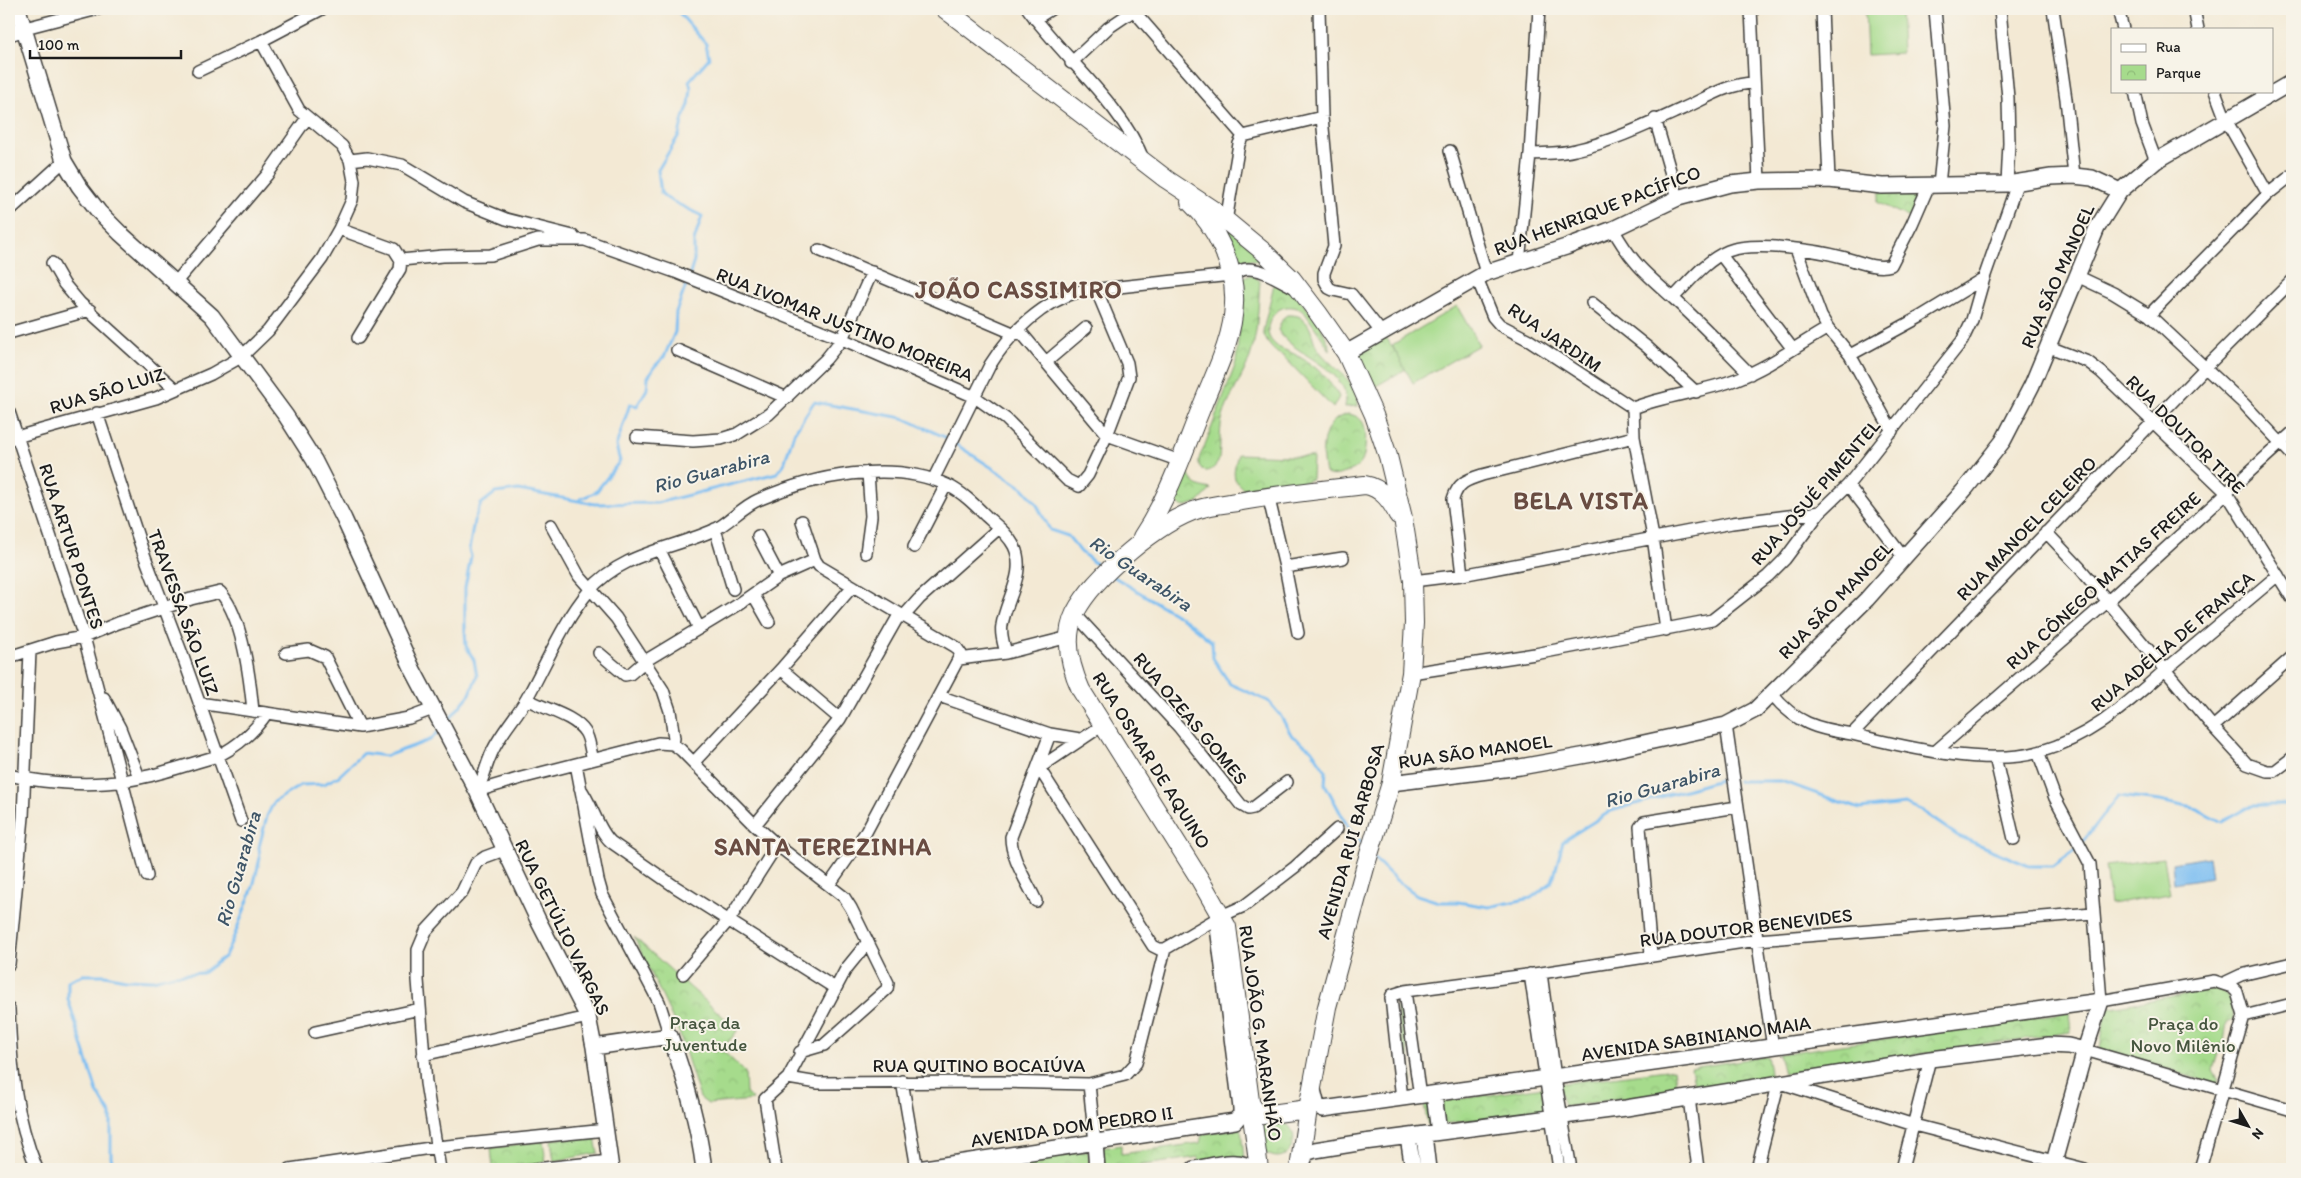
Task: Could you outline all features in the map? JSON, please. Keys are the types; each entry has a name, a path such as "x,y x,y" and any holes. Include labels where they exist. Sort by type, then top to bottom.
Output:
{"main road":[{"name":"RUA GETÚLIO VARGAS","path":"18,9 64,160 80,186 100,212 212,316 286,416 314,460 344,519 387,617 588,1017 594,1047 610,1165"},
{"path":"945,9 1166,179"},
{"path":"961,9 976,32"},
{"path":"9,33 25,28"},
{"name":"RUA SÃO MANOEL","path":"1391,783 1520,767 1726,725 1755,710 1833,635 1904,558 1966,488 2003,441 2032,385 2097,228 2120,192 2156,161 2292,82"},
{"name":"RUA HENRIQUE PACÍFICO","path":"1346,353 1482,276 1613,229 1678,198 1730,184 1759,180 1829,180 1882,186 1934,185 2012,182 2074,176 2092,178 2120,192"},
{"name":"AVENIDA RUI BARBOSA","path":"1166,179 1226,221 1264,252 1301,291 1346,353 1381,434 1404,527 1413,581 1414,623 1411,673 1391,783 1337,965 1312,1086 1300,1169"},
{"name":"RUA OSMAR DE AQUINO","path":"1166,179 1196,208 1222,248 1231,275 1234,302 1233,321 1223,353 1164,499 1151,524 1125,556 1101,580 1075,614 1069,637 1069,655 1076,678 1102,725 1200,878 1221,916"},
{"name":"RUA OSMAR DE AQUINO","path":"1125,556 1161,528 1200,508 1268,495 1365,485 1373,486 1388,498 1404,527"},
{"path":"1164,499 1180,517"},
{"name":"RUA JOÃO G. MARANHÃO","path":"1221,916 1227,927 1250,1103 1256,1166"},
{"name":"RUA JOÃO G. MARANHÃO","path":"1221,916 1218,927 1241,1108 1239,1116 1231,1122"},
{"path":"2053,1166 2101,1000"},
{"name":"AVENIDA SABINIANO MAIA","path":"1312,1086 1317,1106 1323,1109 1773,1048 2101,1000"},
{"path":"594,1047 670,1036 686,1080 700,1138 704,1169"},
{"path":"1300,1169 1306,1153 1315,1150 1689,1098 1930,1059 2049,1045 2068,1046 2085,1050"},
{"path":"1427,1096 1431,1133 1428,1169"},
{"path":"1250,1103 1256,1112 1262,1115 1308,1109"},
{"name":"AVENIDA DOM PEDRO II","path":"918,1169 1231,1122"},
{"path":"1408,1137 1413,1169"},
{"path":"1095,1143 1097,1169"},
{"path":"1194,1169 1238,1162 1256,1166"}],"street":[{"path":"25,28 98,9"},
{"path":"198,71 322,9"},
{"path":"1028,9 1071,63 1122,118 1137,141 1145,163"},
{"path":"1035,19 1051,9"},
{"path":"1071,63 1108,28 1135,9 1243,136"},
{"path":"1319,9 1322,116 1334,246 1324,273 1324,279 1329,288 1351,294 1382,333"},
{"path":"1519,262 1530,154 1539,9"},
{"path":"1751,9 1759,180"},
{"path":"1822,9 1829,180"},
{"path":"1673,298 1700,270 1729,250 1747,248 1813,250 1879,266 1891,265 1934,185 1945,126 1935,9"},
{"name":"RUA JOSUÉ PIMENTEL","path":"1411,673 1666,630 1712,620 1768,576 1784,559 1820,512 1848,486 1892,431 1962,341 1972,320 2012,182 2008,98 2000,9"},
{"path":"2053,9 2066,99 2074,176"},
{"path":"2118,9 2122,28"},
{"path":"2194,9 2198,28"},
{"path":"261,40 290,96 307,118 342,146 350,160"},
{"path":"1530,154 1574,151 1598,144 1726,88 1740,84 1754,84"},
{"path":"2135,92 2142,124 2156,161"},
{"path":"2215,92 2226,120 2268,194"},
{"path":"1226,221 1239,144 1243,136 1322,116"},
{"path":"176,282 268,175 307,118"},
{"path":"1655,120 1678,198"},
{"name":"RUA JARDIM","path":"1450,151 1493,317 1500,325 1529,340 1633,408"},
{"name":"RUA IVOMAR JUSTINO MOREIRA","path":"350,160 368,158 402,165 464,202 506,219 584,240 675,272 698,283 842,339 975,397 1006,420 1067,480 1079,486 1083,483 1108,436"},
{"path":"9,211 64,160"},
{"name":"RUA SÃO LUIZ","path":"13,438 148,400 211,374 242,357 268,332 289,305 339,229 352,200 354,181 350,160"},
{"path":"2149,315 2268,194 2292,175"},
{"path":"339,229 394,249 401,260 400,268 358,338"},
{"path":"1613,229 1625,252 1635,265 1673,298 1750,374"},
{"path":"401,260 443,256 491,255 538,240 584,240"},
{"path":"1796,249 1807,281 1828,328 1850,356 1892,431"},
{"path":"819,250 1017,332 1046,362 1108,436 1180,461"},
{"path":"1721,255 1792,348"},
{"path":"52,263 64,284 174,388"},
{"path":"933,480 1000,348 1041,311 1065,295 1096,289 1231,275 1241,270 1250,269 1266,274 1301,291"},
{"path":"637,437 693,441 721,439 753,425 769,414 787,398 842,339 872,272"},
{"path":"2077,276 2113,293 2149,315 2206,367 2282,442 2292,455"},
{"path":"1850,356 1920,317 1984,278"},
{"name":"RUA MANOEL CELEIRO","path":"1852,734 2153,421 2292,281"},
{"path":"1096,289 1129,370 1128,383 1108,436"},
{"path":"1592,303 1647,347 1696,392"},
{"path":"9,333 90,310"},
{"path":"1046,362 1086,328"},
{"path":"1666,630 1653,537 1634,437 1633,408 1650,401 1696,392 1750,374 1828,328"},
{"name":"RUA DOUTOR TIRE","path":"2048,346 2088,362 2153,421 2226,492 2292,598"},
{"path":"676,350 787,398"},
{"name":"RUA ARTUR PONTES","path":"9,412 13,438 84,637 147,876"},
{"name":"TRAVESSA SÃO LUIZ","path":"97,414 164,608 241,821"},
{"name":"RUA CÔNEGO MATIAS FREIRE","path":"1936,751 2107,602 2292,433"},
{"path":"1462,575 1453,499 1456,488 1467,479 1634,437"},
{"path":"866,553 872,516 868,473"},
{"path":"476,791 484,778 490,757 498,741 526,699 551,653 590,590 625,563 715,529 746,507 781,491 840,475 868,473 915,476 946,484 971,502 1000,528 1014,546 1018,560 1014,588 1002,626 1002,637 1006,653"},
{"path":"914,547 946,484"},
{"path":"1848,486 1904,558"},
{"path":"1268,495 1298,633"},
{"path":"1413,581 1462,575 1732,523 1820,512"},
{"path":"802,522 815,560 826,571 956,647 960,657"},
{"path":"551,525 579,576 616,618 663,690 670,711 674,738 673,744"},
{"path":"755,825 840,720 901,616 938,581 1000,528"},
{"path":"715,529 733,589"},
{"path":"2046,532 2247,764 2260,769 2275,771 2292,758"},
{"path":"758,536 779,576"},
{"path":"659,549 699,628"},
{"path":"1285,567 1343,558"},
{"path":"599,653 625,675 630,674 645,662 754,594 779,576 815,560"},
{"name":"RUA ADÉLIA DE FRANÇA","path":"1852,734 1936,751 1995,757 2038,752 2097,727 2112,716 2278,575"},
{"path":"694,762 781,669 853,586"},
{"path":"9,657 56,642 84,637 118,623 209,594 222,593 238,630 249,665 253,711"},
{"path":"754,594 769,622"},
{"name":"RUA OZEAS GOMES","path":"1075,614 1180,727 1241,805 1248,809 1253,808 1287,782"},
{"path":"960,657 1006,653 1069,637"},
{"path":"286,653 308,650 324,658 360,726"},
{"path":"9,964 25,779 30,651"},
{"path":"829,886 866,832 960,657"},
{"path":"2213,727 2292,657"},
{"path":"781,669 840,720"},
{"name":"RUA ARTUR PONTES","path":"100,692 120,728 139,777"},
{"path":"1772,694 1788,713 1798,720 1835,732 1852,734"},
{"path":"939,696 1050,734 1080,739"},
{"path":"526,699 557,712 581,727 587,736 592,759"},
{"path":"199,703 360,726 435,712"},
{"path":"9,775 25,779 105,783 139,777 218,756 251,734 267,713"},
{"path":"1038,768 1102,725"},
{"path":"1726,725 1773,1048"},
{"path":"1036,901 1011,846 1020,810 1050,734"},
{"path":"476,791 658,742 673,744 694,762 777,845 838,892 852,908 888,983 888,989 824,1045 800,1052"},
{"path":"2038,752 2055,798 2090,864 2092,912 2101,1000 2214,981 2238,992 2244,1016 2200,1169"},
{"path":"1995,757 2014,839"},
{"path":"576,764 585,817 602,894 659,1002 670,1036"},
{"path":"1038,768 1153,946 1159,950 1165,949 1221,916 1244,906 1294,867 1337,829"},
{"path":"580,788 589,800 605,836 611,842 835,988"},
{"path":"1651,954 1640,827 1644,822 1737,808"},
{"path":"683,974 729,920 777,845"},
{"path":"440,1169 423,1055 417,966 421,940 435,921 462,892 476,864 485,857 504,850"},
{"name":"RUA DOUTOR BENEVIDES","path":"1405,991 1757,940 2092,912"},
{"path":"776,1169 765,1099 788,1078 835,988 858,952 868,942"},
{"name":"RUA QUITINO BOCAIÚVA","path":"788,1078 818,1083 902,1081 1089,1084 1125,1075 1136,1063 1165,949"},
{"path":"2224,984 2241,975 2292,963"},
{"path":"1535,973 1550,1079 1557,1117 1571,1169"},
{"path":"1402,1099 1391,998 1392,995 1405,991 1427,1096"},
{"path":"2244,1016 2292,1004"},
{"path":"9,1009 14,1123 37,1169"},
{"path":"315,1032 420,1009"},
{"path":"423,1055 588,1017"},
{"path":"2085,1050 2292,1110"},
{"path":"1902,1169 1930,1059"},
{"path":"902,1081 918,1169"},
{"path":"1089,1084 1095,1143"},
{"path":"1757,1169 1781,1084 2053,1166 2085,1169"},
{"path":"1689,1098 1698,1169"},
{"path":"1557,1117 1559,1169"},
{"path":"290,1169 321,1167 437,1147 606,1130"},
{"path":"535,1169 610,1165"}],"green space":[{"path":"1865,9 1900,9 1902,53 1867,55"},
{"path":"1921,191 1910,218 1877,202 1880,192"},
{"path":"1210,213 1259,253 1263,263 1248,260 1234,265"},
{"path":"1252,275 1260,281 1253,348 1222,420 1218,462 1210,470 1206,471 1200,466 1200,456 1236,363 1241,311 1239,283 1241,278"},
{"path":"1274,284 1294,292 1320,324 1330,350 1303,310 1294,307 1280,309 1273,315 1268,327 1269,336 1277,346 1304,360 1327,378 1339,397 1333,408 1283,356 1270,346 1266,339 1263,331"},
{"path":"1457,306 1479,345 1413,383 1392,345"},
{"path":"1287,315 1299,316 1308,324 1318,349 1354,389 1358,406 1345,407 1345,394 1340,383 1320,364 1285,339 1278,330 1283,318"},
{"path":"1386,337 1406,369 1371,389 1355,356"},
{"path":"1348,414 1359,418 1364,425 1366,442 1363,459 1353,470 1339,475 1330,475 1325,473 1323,464 1324,438 1332,423 1339,417"},
{"path":"1238,454 1313,457 1312,479 1304,482 1244,489 1237,482 1234,474"},
{"path":"1185,464 1193,482 1211,489 1199,502 1183,507 1173,499"},
{"path":"2164,858 2170,894 2110,904 2105,866"},
{"name":"Praça da Juventude","path":"634,937 738,1030 722,1050 745,1072 746,1093 753,1100 708,1104 700,1098 679,1032"},
{"name":"Praça do Novo Milênio","path":"2219,988 2231,999 2234,1019 2227,1022 2224,1042 2221,1043 2213,1070 2218,1078 2217,1085 2100,1049 2106,1008"},
{"path":"1400,1004 1402,1006 1412,1080 1410,1083 1407,1079 1397,1008"},
{"path":"2069,1012 2071,1032 1784,1074 1779,1054"},
{"path":"1767,1056 1771,1078 1695,1088 1691,1068"},
{"path":"1674,1069 1677,1090 1564,1107 1558,1084"},
{"path":"1544,1087 1548,1110 1428,1126 1424,1104"},
{"path":"1271,1121 1283,1122 1290,1128 1294,1136 1293,1144 1289,1151 1282,1156 1274,1156 1263,1151 1262,1126"},
{"path":"1241,1128 1244,1159 1199,1164 1199,1157 1138,1166 1136,1169 1104,1169 1102,1148 1121,1145 1121,1154 1200,1143 1202,1134"},
{"path":"594,1133 598,1153 554,1161 551,1140"},
{"path":"543,1141 546,1162 493,1169 491,1148"},
{"path":"1088,1151 1090,1169 953,1169"}],"water":[{"path":"2209,857 2212,877 2174,883 2172,863"}],"waterway":[{"path":"676,9 706,44 709,58 689,81 691,88 689,105 683,118 679,135 658,170 661,193 668,199 702,216 694,241 694,261 690,274"},
{"path":"580,499 596,492 620,461 616,446 630,404 637,406 647,389 648,377 664,357 675,332 676,312 688,280"},
{"name":"Rio Guarabira","path":"446,723 470,694 477,676 474,660 466,646 465,588 471,556 469,550 474,521 481,504 495,493 518,490 595,504 657,503 777,473 784,464 794,433 814,402 903,418 949,439"},
{"name":"Rio Guarabira","path":"954,443 1023,488 1036,503 1050,530 1068,536 1081,552 1102,569"},
{"name":"Rio Guarabira","path":"1111,575 1185,620 1212,642 1213,658 1230,684 1268,701 1280,715 1292,736 1311,749 1326,771 1325,784 1349,829 1364,845"},
{"name":"Rio Guarabira","path":"114,1169 111,1157 111,1115 97,1092 68,999 68,981 83,975 105,975 125,979 153,980 173,975 203,973 225,956 235,934 253,887 260,858 259,847 267,816 274,802 301,785 324,784 339,776 363,753 386,756 430,740 441,729"},
{"name":"Rio Guarabira","path":"1374,858 1396,880 1417,895 1439,902 1458,902 1489,907 1531,898 1551,883 1563,841 1611,811 1720,780 1732,781"},
{"name":"Rio Guarabira","path":"1738,781 1781,781 1860,809 1905,804 1923,812 1958,836 2029,866 2053,866 2078,848"},
{"name":"Rio Guarabira","path":"2082,843 2119,796 2159,801 2197,809 2222,822 2252,805 2292,805"}],"district":[{"name":"JOÃO CASSIMIRO","path":"1019,290"},
{"name":"BELA VISTA","path":"1581,501"},
{"name":"SANTA TEREZINHA","path":"823,847"}]}
